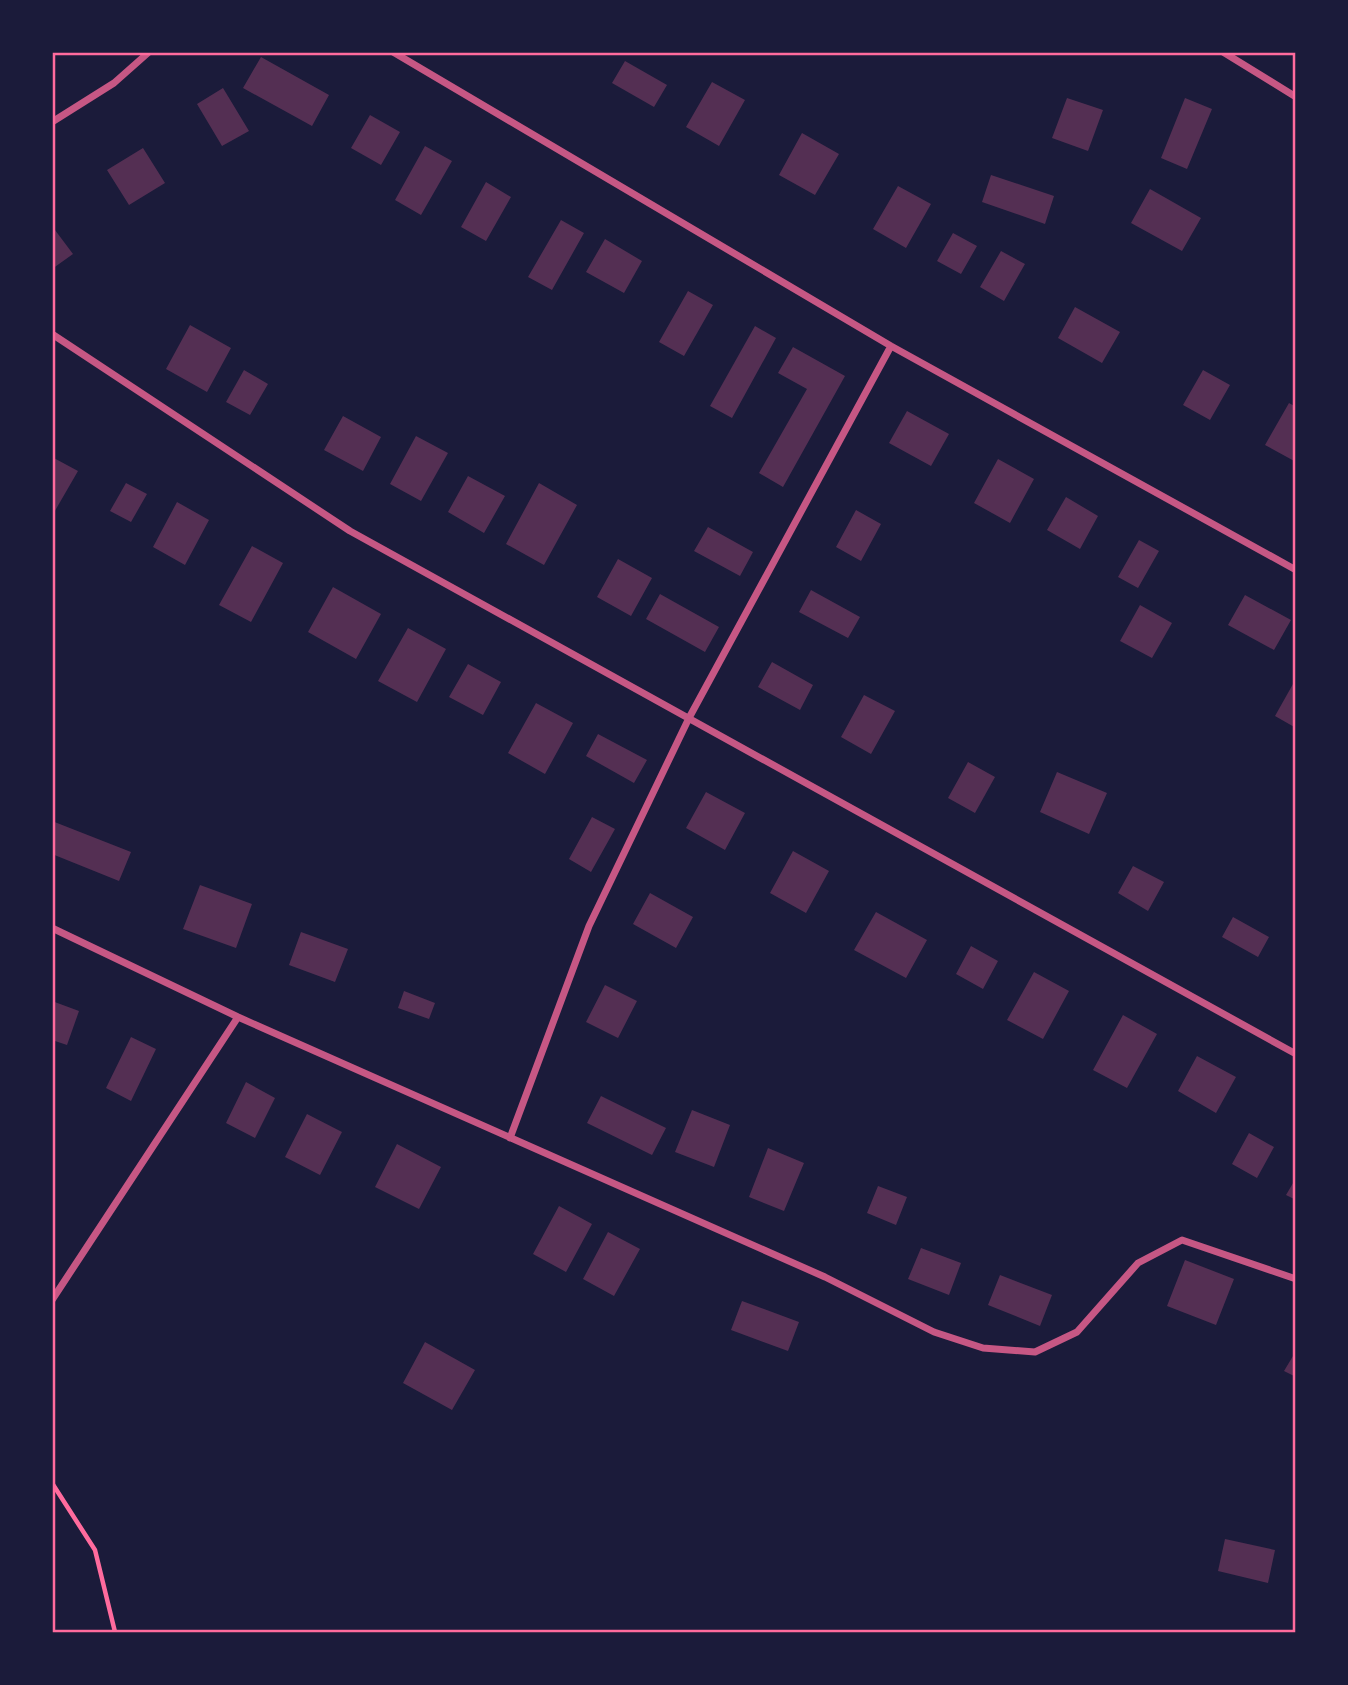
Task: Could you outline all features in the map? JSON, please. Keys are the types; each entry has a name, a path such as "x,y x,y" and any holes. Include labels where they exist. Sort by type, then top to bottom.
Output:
{"street":[{"path":"52,122 114,83 149,52"},
{"path":"393,52 891,346 1296,570"},
{"path":"1223,52 1296,97"},
{"path":"52,334 350,531 1296,1054"},
{"path":"510,1138 589,926 689,718 891,346"},
{"path":"52,928 238,1017 825,1277 934,1332 983,1348 1034,1352 1077,1332 1138,1263 1182,1240 1296,1279"},
{"path":"52,1300 238,1017"}],"path":[{"path":"52,1483 95,1550 115,1633"}],"building":[{"path":"261,57 329,95 312,126 243,88"},
{"path":"625,61 667,85 654,107 612,83"},
{"path":"712,82 745,100 719,146 686,127"},
{"path":"223,88 249,131 222,146 197,104"},
{"path":"1067,98 1103,110 1088,151 1052,138"},
{"path":"1185,98 1212,109 1187,169 1161,158"},
{"path":"370,115 400,132 381,165 351,148"},
{"path":"802,133 839,154 815,195 779,175"},
{"path":"425,146 452,161 421,215 395,200"},
{"path":"143,148 165,183 129,205 107,170"},
{"path":"991,175 1054,196 1045,224 982,202"},
{"path":"486,182 511,197 486,241 461,227"},
{"path":"898,186 931,204 906,248 873,229"},
{"path":"1150,189 1201,218 1182,251 1131,223"},
{"path":"561,220 584,233 552,290 528,277"},
{"path":"52,226 73,254 52,269"},
{"path":"953,233 977,246 961,274 937,261"},
{"path":"605,239 642,261 624,293 586,272"},
{"path":"1001,251 1025,264 1004,301 980,287"},
{"path":"688,291 713,305 684,356 659,342"},
{"path":"1075,307 1120,332 1102,363 1058,338"},
{"path":"190,325 231,348 207,392 166,369"},
{"path":"755,326 776,338 732,418 710,406"},
{"path":"793,347 845,376 783,487 759,473 807,389 778,373"},
{"path":"244,370 268,384 250,415 226,402"},
{"path":"1203,370 1230,385 1210,420 1183,405"},
{"path":"1289,403 1296,407 1296,462 1265,445"},
{"path":"907,411 949,434 931,466 889,443"},
{"path":"343,416 381,437 363,471 324,450"},
{"path":"416,436 448,453 421,501 390,484"},
{"path":"52,457 78,471 52,516"},
{"path":"998,459 1034,479 1010,523 974,503"},
{"path":"468,476 505,496 484,533 448,512"},
{"path":"126,483 147,494 131,522 110,511"},
{"path":"539,483 577,505 544,565 506,544"},
{"path":"1066,497 1098,516 1080,549 1047,530"},
{"path":"177,502 209,520 185,565 153,547"},
{"path":"856,510 881,524 861,561 836,547"},
{"path":"708,527 753,552 740,576 694,551"},
{"path":"1139,540 1159,551 1138,588 1118,577"},
{"path":"252,546 283,563 251,622 219,605"},
{"path":"618,559 652,578 631,616 597,597"},
{"path":"333,587 381,614 356,659 308,632"},
{"path":"811,590 860,617 848,638 799,612"},
{"path":"660,594 719,627 705,652 646,619"},
{"path":"1245,595 1291,620 1274,650 1228,625"},
{"path":"1140,605 1172,623 1152,658 1120,641"},
{"path":"408,628 446,649 417,702 378,681"},
{"path":"772,662 813,685 800,710 758,687"},
{"path":"468,664 501,682 483,715 449,697"},
{"path":"1293,684 1296,685 1296,728 1275,716"},
{"path":"864,695 895,711 871,754 841,737"},
{"path":"536,703 573,723 545,774 508,753"},
{"path":"598,734 647,760 634,783 586,756"},
{"path":"968,762 995,777 975,813 948,798"},
{"path":"1057,772 1107,793 1089,834 1040,812"},
{"path":"706,792 745,813 725,850 686,828"},
{"path":"592,817 615,829 591,872 569,859"},
{"path":"52,821 131,852 119,881 52,854"},
{"path":"793,851 829,871 806,913 770,893"},
{"path":"1133,866 1164,882 1148,911 1118,893"},
{"path":"200,885 252,904 236,948 183,929"},
{"path":"650,893 693,917 676,948 633,924"},
{"path":"876,912 927,940 906,978 854,950"},
{"path":"1233,917 1269,937 1258,957 1222,937"},
{"path":"301,932 348,949 335,982 289,965"},
{"path":"971,946 998,961 983,989 956,974"},
{"path":"1034,972 1069,991 1043,1039 1007,1020"},
{"path":"605,985 637,1001 618,1038 586,1022"},
{"path":"404,991 435,1003 429,1019 398,1008"},
{"path":"52,1001 79,1011 67,1045 52,1040"},
{"path":"1123,1015 1157,1034 1127,1088 1093,1070"},
{"path":"131,1037 156,1049 131,1101 106,1088"},
{"path":"1197,1056 1236,1077 1216,1113 1178,1091"},
{"path":"246,1082 275,1098 255,1138 226,1123"},
{"path":"601,1096 666,1128 652,1155 587,1123"},
{"path":"692,1110 730,1125 714,1167 675,1152"},
{"path":"307,1114 342,1132 320,1175 285,1157"},
{"path":"1249,1133 1274,1147 1257,1178 1232,1164"},
{"path":"397,1144 441,1167 419,1209 375,1187"},
{"path":"768,1148 804,1163 784,1211 749,1197"},
{"path":"1296,1178 1296,1200 1286,1195"},
{"path":"878,1186 907,1197 896,1225 867,1213"},
{"path":"559,1206 592,1224 566,1272 533,1254"},
{"path":"608,1232 640,1249 614,1296 583,1279"},
{"path":"921,1248 961,1263 949,1295 908,1279"},
{"path":"1185,1260 1234,1279 1216,1325 1167,1306"},
{"path":"1000,1275 1052,1295 1040,1326 988,1305"},
{"path":"742,1301 799,1322 788,1351 731,1330"},
{"path":"425,1342 475,1370 452,1410 403,1383"},
{"path":"1296,1351 1296,1377 1284,1371"},
{"path":"1225,1539 1275,1550 1268,1583 1218,1571"}]}
